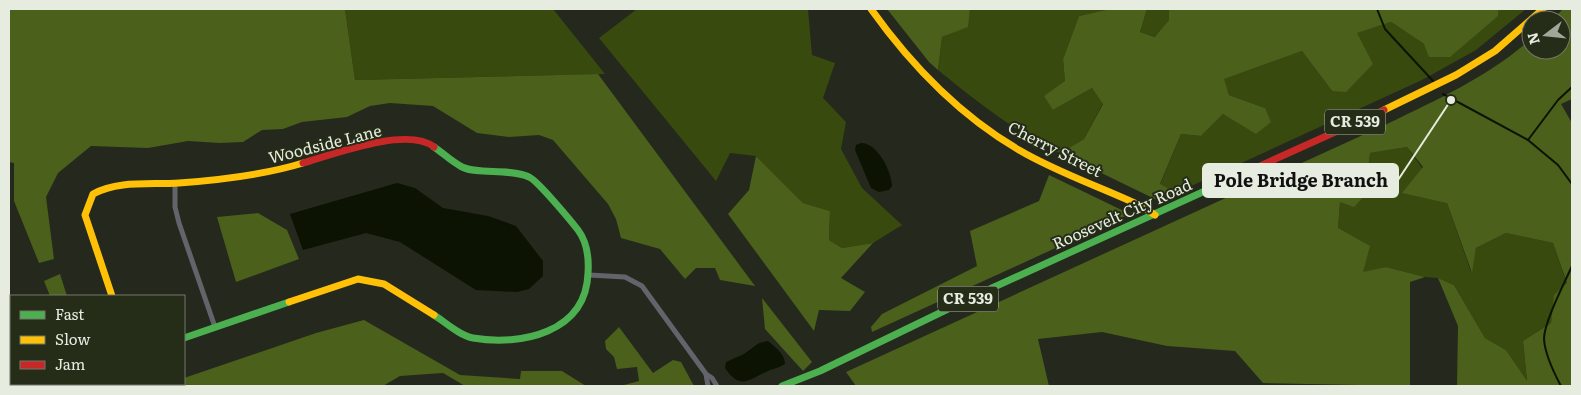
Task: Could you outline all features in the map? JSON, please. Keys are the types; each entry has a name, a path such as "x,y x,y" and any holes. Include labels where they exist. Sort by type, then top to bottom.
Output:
{"street":[{"name":"Cherry Street","path":"871,9 900,51 938,89 982,126 1020,150 1141,206 1155,216"},
{"name":"Roosevelt City Road","path":"782,386 820,371 981,293 1155,216 1410,98 1456,75 1495,51 1543,9"},
{"name":"Woodside Lane","path":"112,295 88,229 85,215 87,204 93,194 108,186 175,183 278,171 375,142 427,141 456,165 463,168 517,173 531,177 579,231 589,257 589,275 582,300 567,320 546,334 526,339 471,338 384,284 370,280 348,281 185,338"},
{"path":"175,183 175,207 179,223 215,327"},
{"path":"589,275 625,277 642,286 706,374 718,386"},
{"path":"706,374 708,386"}],"green space":[{"path":"9,9 345,9 355,80 598,74 755,286 720,280 715,268 696,268 685,279 660,249 621,238 616,219 608,204 553,140 539,135 509,137 477,133 433,106 390,103 370,106 347,117 302,122 283,129 262,130 243,142 188,141 148,148 91,146 58,173 46,197 54,259 39,263 14,201 14,163 9,162"},
{"path":"345,9 553,9 605,74 355,80"},
{"path":"637,9 808,9 812,55 835,63 823,98 846,122 841,149 862,188 902,225 873,243 842,248 829,240 830,211 803,203 756,156 730,153 716,181 599,38"},
{"path":"887,9 970,9 968,27 942,37 938,70 929,62"},
{"path":"970,9 1110,9 1079,16 1063,59 1065,81 1053,110 1092,88 1103,103 1084,139 1060,153 1043,145 981,104 938,70 942,37 967,27"},
{"path":"1110,9 1147,9 1140,32 1155,37 1169,20 1169,9 1499,9 1498,16 1450,57 1429,57 1424,44 1391,22 1357,33 1373,64 1346,92 1332,91 1302,51 1224,79 1229,95 1265,108 1271,122 1256,134 1223,114 1201,136 1181,134 1160,184 1176,193 1159,201 1060,153 1084,139 1103,104 1092,88 1053,110 1044,96 1065,81 1063,59 1079,16"},
{"path":"1147,9 1169,9 1169,20 1156,37 1140,32"},
{"path":"1499,9 1526,9 1521,10 1521,13 1476,50 1422,80 1176,193 1160,185 1181,134 1201,136 1223,114 1256,133 1265,108 1229,95 1223,79 1302,51 1332,91 1356,33 1391,22 1424,44 1498,16"},
{"path":"1572,9 1572,99 1561,104 1572,123 1572,386 1457,386 1458,326 1438,278 1454,285 1485,338 1506,350 1527,381 1523,341 1551,323 1554,295 1567,283 1553,243 1506,233 1476,248 1472,273 1447,203 1402,193 1423,167 1407,147 1370,153 1365,195 1354,207 1340,202 1338,228 1370,246 1363,272 1386,267 1425,277 1410,282 1410,386 1263,383 1235,351 1167,346 1102,332 1038,339 1049,386 856,386 846,372 1408,114 1481,76 1521,47 1521,60 1571,60 1571,10 1562,10"},
{"path":"1407,147 1447,203 1471,272 1476,248 1506,233 1553,243 1567,284 1555,295 1551,323 1523,341 1527,382 1506,350 1485,338 1454,285 1438,278 1425,277 1386,267 1363,273 1338,228 1340,202 1365,195 1370,153"},
{"path":"756,156 803,203 830,211 829,240 842,248 873,243 841,278 865,292 850,311 819,310 814,331 728,214 749,190"},
{"path":"1049,175 1130,214 872,332 871,327 882,314 977,266 970,231 1039,201"},
{"path":"258,213 287,230 299,259 236,282 217,217"},
{"path":"60,274 67,295 50,295 44,281"},
{"path":"762,298 812,362 803,371 765,329"},
{"path":"364,320 460,375 520,379 521,371 562,371 586,386 465,386 443,373 400,376 383,386 159,386 185,385 185,378 316,333"},
{"path":"619,327 653,373 673,360 681,362 694,386 620,386 639,381 637,367 617,369 614,357 606,349 605,341"}],"shaded area":[{"path":"861,143 873,148 882,159 891,180 892,186 889,190 879,192 871,188 855,150 856,145"},
{"path":"397,183 415,188 443,208 488,216 516,226 543,261 543,276 529,289 517,292 476,290 400,242 366,233 303,250 290,214"},
{"path":"768,341 781,354 785,364 746,381 736,380 725,368 726,362 744,354 759,343"}],"waterway":[{"path":"1377,9 1385,29 1434,82"},
{"path":"1528,140 1558,100 1572,87"},
{"path":"1443,94 1528,140 1558,165 1572,184"},
{"path":"1561,386 1548,357 1544,339 1547,323 1572,266"}],"traffic: fast":[{"path":"434,147 462,167 477,171 521,174 533,180 554,201 584,240 588,256 588,273 584,293 576,310 563,322 548,331 530,337 492,340 468,337 434,315"},
{"path":"782,386 820,371 981,293 1240,175"},
{"path":"185,338 289,302"}],"traffic: slow":[{"path":"871,9 886,30 920,69 956,105 976,121 1034,158 1141,206 1155,215"},
{"path":"1384,110 1456,75 1495,51 1543,9"},
{"path":"112,295 85,215 93,194 124,185 226,179 273,171 303,163"},
{"path":"289,302 358,279 384,284 434,315"}],"traffic: jam":[{"path":"1240,175 1384,110"},
{"path":"303,163 351,148 389,140 407,139 422,141 434,147"}],"place":[{"name":"Pole Bridge Branch","path":"1451,100"}]}
